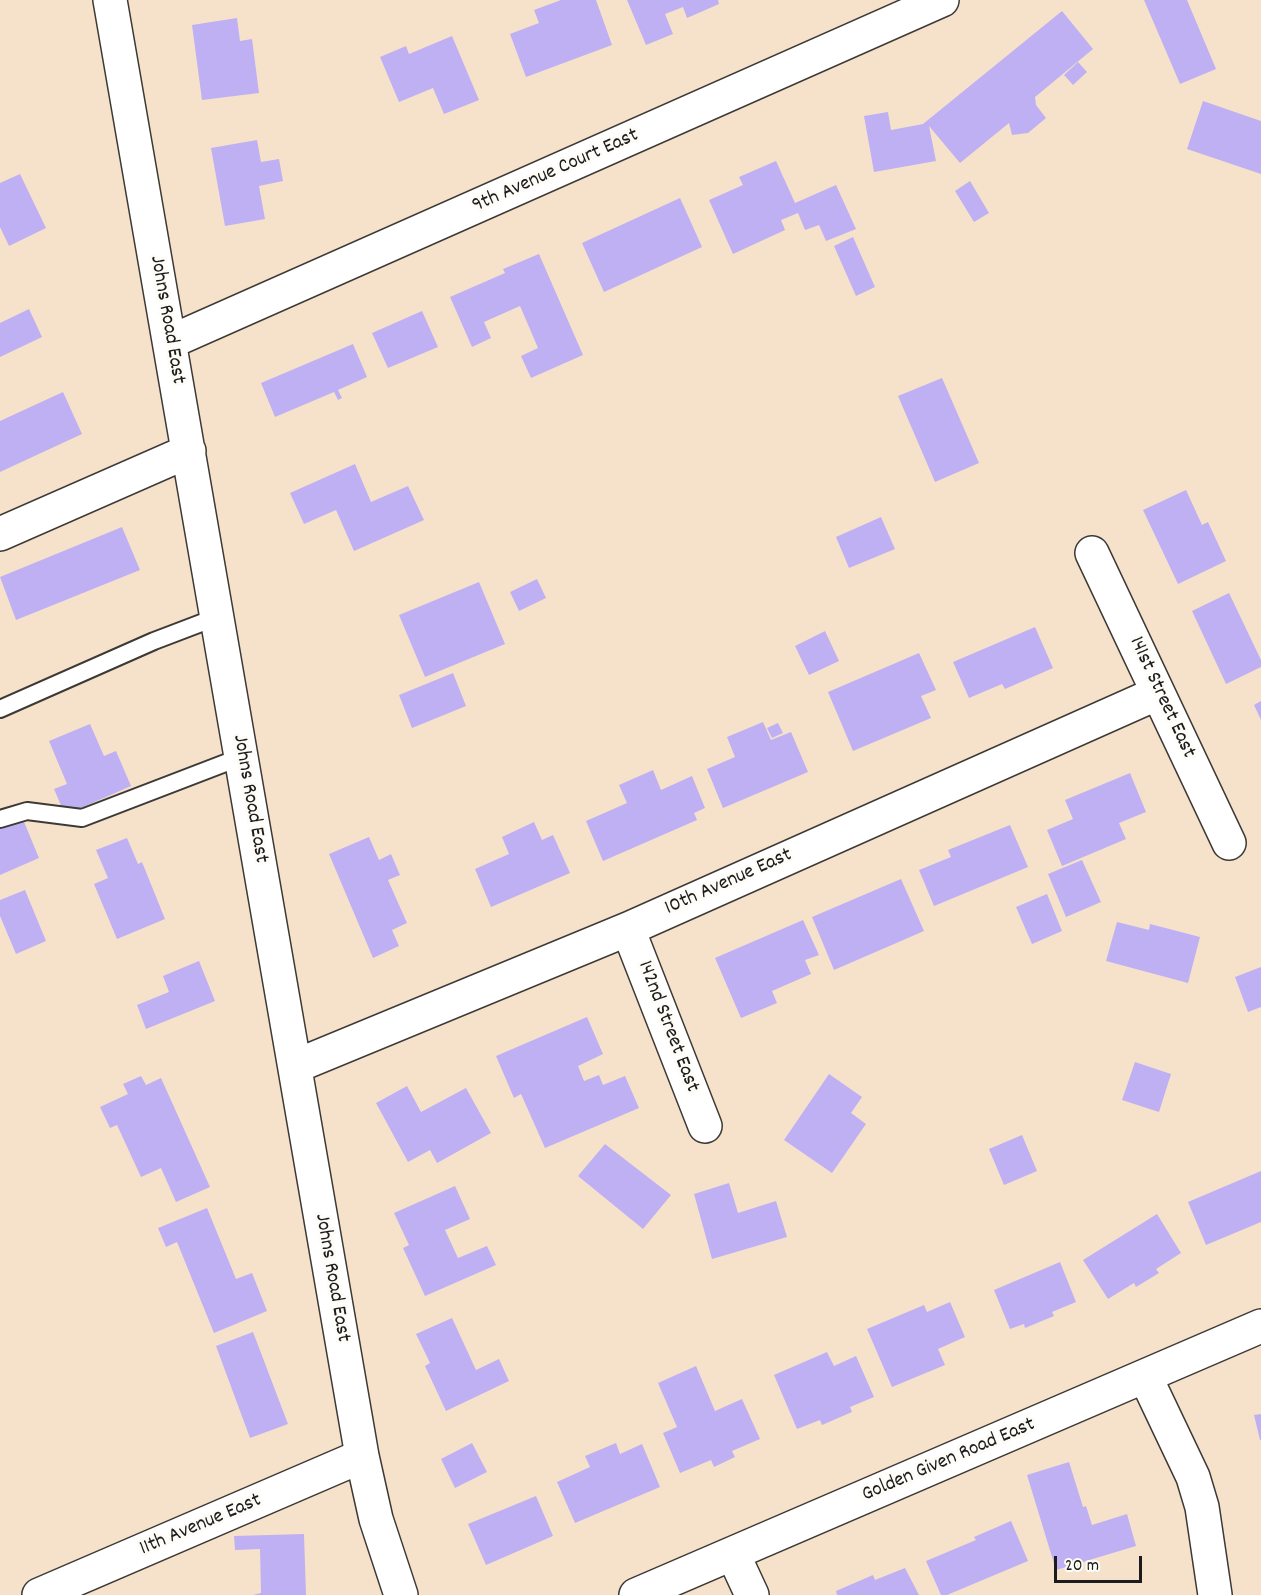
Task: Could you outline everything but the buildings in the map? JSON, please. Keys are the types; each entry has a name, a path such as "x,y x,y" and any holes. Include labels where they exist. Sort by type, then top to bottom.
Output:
{"street":[{"name":"Johns Road East","path":"110,0 362,1456 376,1519 401,1595"},
{"name":"9th Avenue Court East","path":"170,342 923,4"},
{"path":"0,534 189,451"},
{"name":"141st Street East","path":"1092,553 1229,843"},
{"name":"10th Avenue East","path":"296,1066 628,929 1158,693"},
{"name":"142nd Street East","path":"628,929 705,1126"},
{"name":"Golden Given Road East","path":"636,1595 1261,1326"},
{"path":"1145,1376 1193,1477 1202,1507 1215,1595"},
{"name":"11th Avenue East","path":"39,1595 362,1456"},
{"path":"733,1554 752,1595"}],"lane":[{"path":"0,709 154,641 217,617"},
{"path":"0,819 27,811 82,818 241,757"}]}
